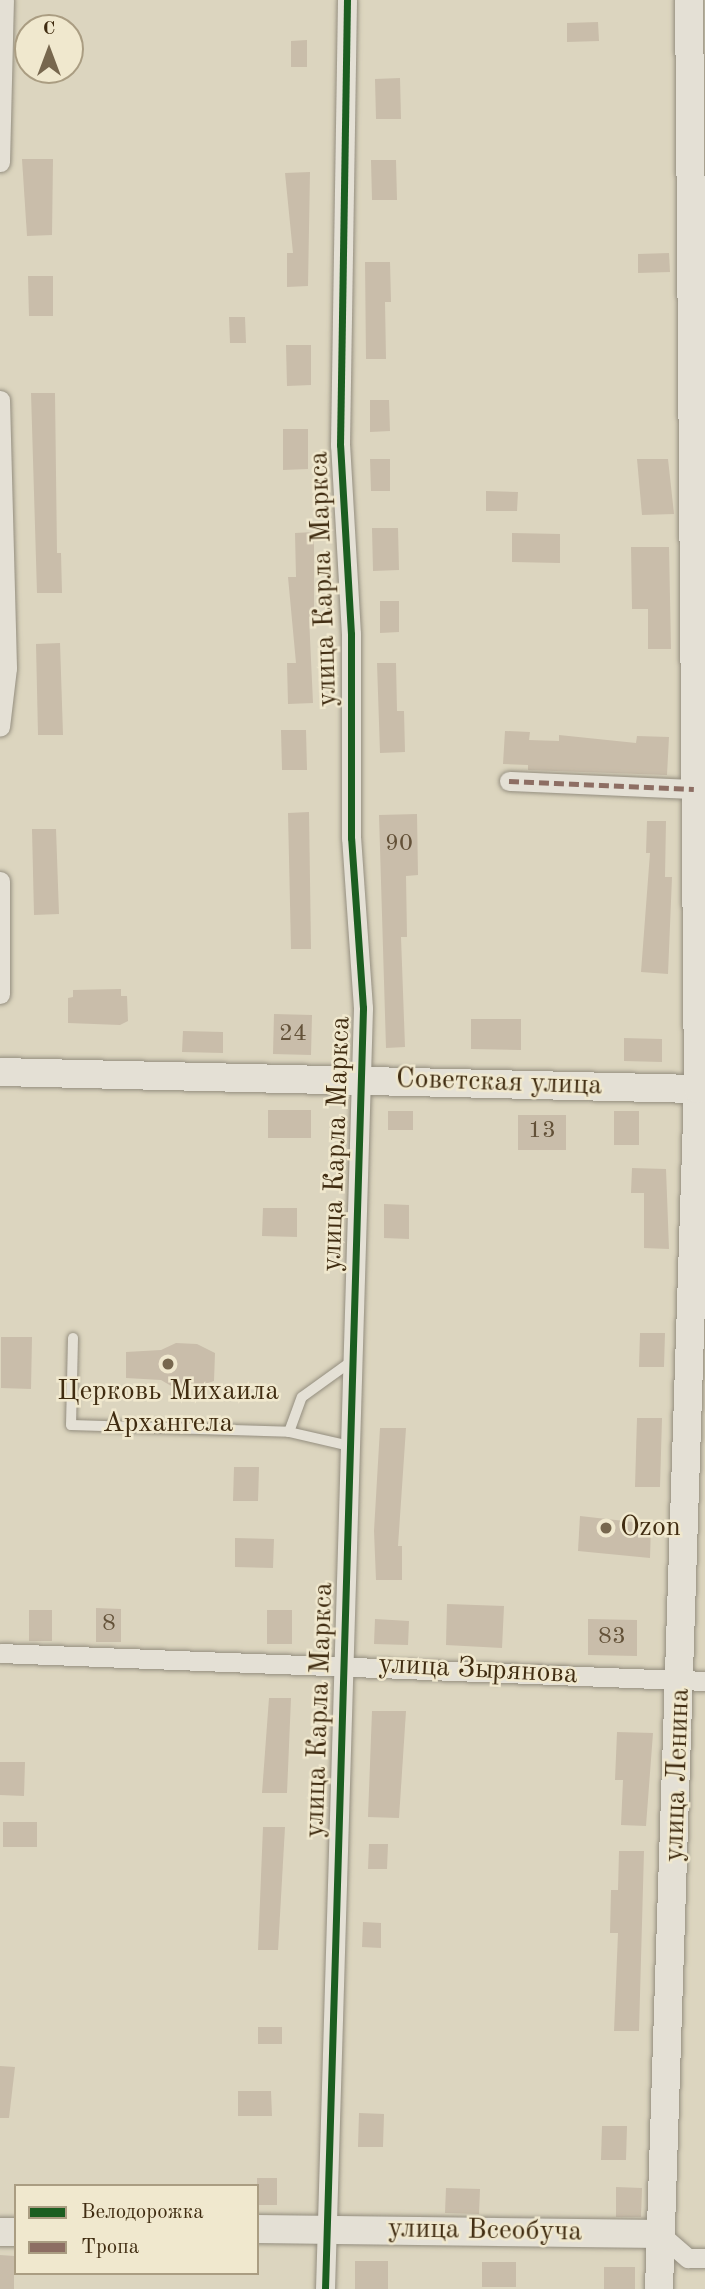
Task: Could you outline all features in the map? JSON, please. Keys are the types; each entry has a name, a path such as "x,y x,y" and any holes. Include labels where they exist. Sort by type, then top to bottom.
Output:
{"main road":[{"name":"улица Ленина","path":"659,2289 693,1680 702,1089 694,789 689,0"},
{"name":"Советская улица","path":"0,1072 360,1078 702,1089"},
{"name":"улица Всеобуча","path":"259,2229 660,2234"}],"street":[{"path":"0,162 4,0"},
{"name":"улица Карла Маркса","path":"325,2289 362,1008 351,838 351,621 340,445 347,0"},
{"path":"0,400 2,578 7,668 0,727"},
{"path":"509,781 694,789"},
{"path":"0,881 0,994"},
{"name":"улица Зырянова","path":"0,1653 341,1664 693,1680"},
{"path":"660,2234 688,2258 705,2258"}],"lane":[{"path":"73,1338 71,1425 289,1432 350,1446"},
{"path":"289,1432 302,1397 352,1361"}],"building":[{"path":"598,22 599,41 567,42 567,23"},
{"path":"307,40 307,67 291,67 291,41"},
{"path":"400,78 401,119 376,119 375,79"},
{"path":"22,159 53,159 52,235 27,236"},
{"path":"371,160 396,160 397,200 372,200"},
{"path":"310,172 308,286 287,287 287,253 293,253 285,173"},
{"path":"669,253 670,272 638,273 638,254"},
{"path":"365,262 390,262 391,302 385,302 386,359 366,359"},
{"path":"28,276 53,276 53,316 29,316"},
{"path":"229,317 245,317 246,343 230,343"},
{"path":"286,345 311,345 311,385 287,386"},
{"path":"31,393 55,393 57,553 61,553 62,593 37,593"},
{"path":"370,400 389,400 390,431 370,432"},
{"path":"283,429 308,429 308,469 283,470"},
{"path":"370,459 390,459 390,491 371,491"},
{"path":"637,459 668,459 674,514 642,515"},
{"path":"486,491 518,492 517,511 486,511"},
{"path":"372,528 398,528 399,570 373,571"},
{"path":"314,532 314,617 309,617 313,703 288,704 287,663 296,663 288,577 296,577 295,533"},
{"path":"512,533 560,534 560,563 512,562"},
{"path":"631,547 669,547 671,649 648,649 648,609 632,609"},
{"path":"380,601 399,601 399,632 380,633"},
{"path":"60,643 63,735 38,735 36,644"},
{"path":"377,663 396,663 397,711 404,711 405,752 380,753"},
{"path":"281,730 306,730 307,770 282,770"},
{"path":"505,731 530,732 529,740 559,741 559,735 636,743 637,736 669,737 667,775 528,770 528,765 503,764"},
{"path":"309,812 311,949 291,949 288,813"},
{"path":"417,814 418,875 406,876 407,937 401,937 405,1047 386,1048 379,815"},
{"path":"647,821 666,821 665,877 672,877 668,974 641,972 650,853 646,853"},
{"path":"32,829 56,829 59,914 34,915"},
{"path":"121,989 121,996 127,996 128,1021 120,1025 68,1023 68,998 73,997 73,990"},
{"path":"274,1014 312,1015 311,1055 273,1054"},
{"path":"471,1019 521,1019 521,1050 471,1049"},
{"path":"183,1031 223,1032 223,1053 182,1052"},
{"path":"624,1038 662,1039 662,1062 624,1061"},
{"path":"268,1110 311,1110 311,1138 268,1138"},
{"path":"388,1111 413,1111 413,1130 388,1130"},
{"path":"614,1111 639,1111 639,1145 614,1145"},
{"path":"518,1115 566,1115 566,1150 518,1150"},
{"path":"632,1168 666,1169 669,1249 644,1248 644,1193 631,1193"},
{"path":"384,1204 409,1205 409,1239 384,1238"},
{"path":"263,1208 297,1208 297,1237 262,1236"},
{"path":"640,1333 665,1333 664,1367 639,1367"},
{"path":"1,1337 32,1337 31,1389 1,1388"},
{"name":"Церковь Михаила Архангела","path":"176,1343 197,1344 215,1353 214,1381 196,1387 173,1387 161,1380 126,1378 126,1352 161,1350"},
{"path":"637,1418 662,1418 660,1487 635,1487"},
{"path":"380,1428 406,1428 398,1546 402,1546 402,1580 376,1580 374,1531"},
{"path":"234,1467 259,1467 258,1501 233,1501"},
{"path":"580,1516 651,1524 650,1558 578,1551"},
{"path":"235,1538 274,1539 273,1568 235,1567"},
{"path":"447,1604 504,1606 502,1648 446,1645"},
{"path":"96,1608 121,1609 121,1642 96,1642"},
{"path":"29,1610 52,1610 52,1641 29,1641"},
{"path":"267,1610 292,1610 292,1644 267,1644"},
{"path":"375,1619 409,1621 408,1645 374,1644"},
{"path":"588,1619 637,1620 637,1656 588,1655"},
{"path":"269,1698 291,1698 287,1793 262,1793"},
{"path":"372,1711 406,1711 399,1818 368,1817"},
{"path":"617,1732 653,1733 646,1826 621,1825 623,1780 615,1780"},
{"path":"0,1762 25,1762 24,1796 0,1795"},
{"path":"3,1822 37,1822 37,1847 3,1847"},
{"path":"263,1827 285,1827 278,1950 258,1950"},
{"path":"369,1844 388,1844 387,1869 368,1869"},
{"path":"619,1851 644,1851 639,2031 614,2031 618,1933 610,1933 611,1890 618,1890"},
{"path":"363,1922 381,1923 381,1948 362,1947"},
{"path":"258,2027 282,2027 282,2044 258,2044"},
{"path":"0,2066 15,2067 9,2118 0,2118"},
{"path":"238,2091 271,2091 272,2116 238,2116"},
{"path":"359,2113 384,2114 383,2147 358,2147"},
{"path":"602,2126 627,2126 626,2160 601,2160"},
{"path":"257,2178 277,2178 277,2205 259,2205"},
{"path":"616,2187 642,2188 641,2217 616,2217"},
{"path":"446,2188 480,2189 479,2214 445,2213"},
{"path":"0,2255 14,2256 14,2289 0,2289"},
{"path":"355,2261 388,2261 388,2289 355,2289"},
{"path":"482,2262 516,2262 516,2287 482,2287"},
{"path":"604,2267 635,2267 635,2289 604,2289"}],"marked path":[{"path":"509,781 694,789"}],"cycle path":[{"path":"325,2289 363,1008 351,838 351,634 340,445 347,0"}],"place":[{"name":"Церковь Михаила Архангела","path":"168,1364"},
{"name":"Ozon","path":"606,1528"}]}
